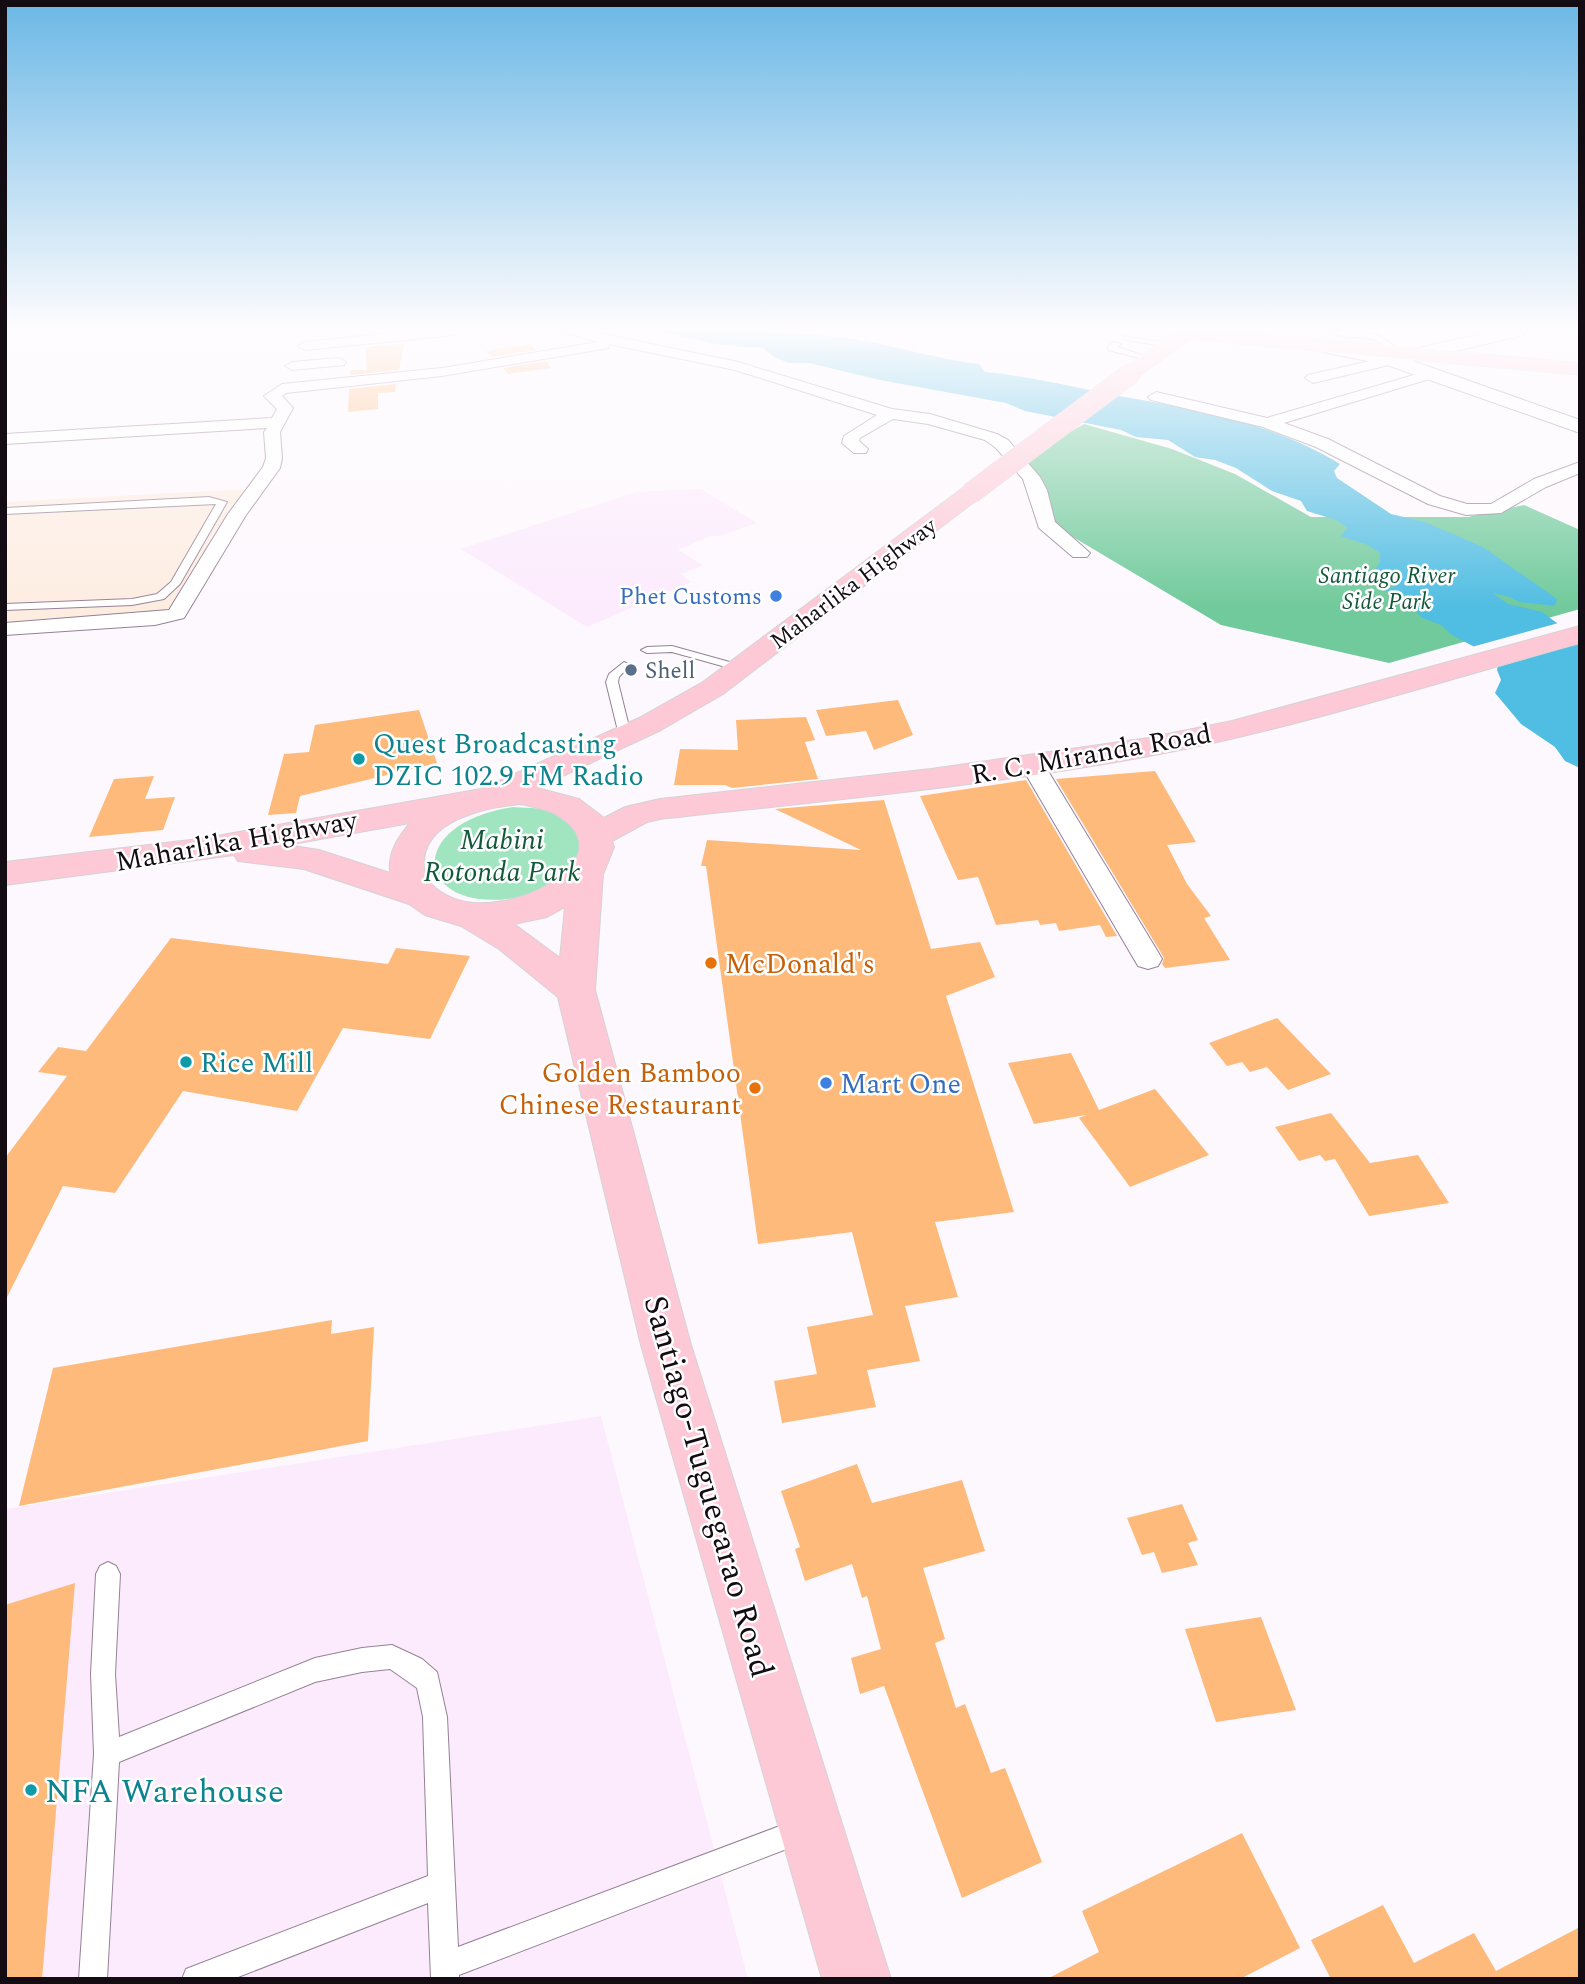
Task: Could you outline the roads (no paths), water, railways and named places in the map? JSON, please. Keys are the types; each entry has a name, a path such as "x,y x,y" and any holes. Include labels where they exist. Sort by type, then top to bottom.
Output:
{"main road":[{"name":"Maharlika Highway","path":"5,874 200,850 480,799 625,735 693,700 740,668 1064,424"},
{"name":"R. C. Miranda Road","path":"596,835 638,814 660,809 1033,766 1148,747 1236,729 1580,634"},
{"path":"200,850 307,858 419,895 441,909 471,916 505,915 538,907 566,893 586,875 596,855 596,835 587,819 570,806 548,797 522,794 480,799 438,816 417,834 406,855 406,877 419,895"},
{"name":"Santiago-Tuguegarao Road","path":"586,875 576,990 666,1345 857,1979"},
{"path":"471,916 512,940 576,990"}],"street":[{"path":"5,439 253,424"},
{"path":"5,629 155,619 177,614 237,514 271,468 274,458 272,432 277,424"},
{"path":"860,449 850,443 852,436 873,424"},
{"path":"946,424 991,437 1002,444 1031,477 1038,490 1046,524 1080,553"},
{"path":"1270,424 1331,447 1451,506 1466,510 1495,509 1540,482 1580,467"},
{"path":"1033,766 1148,959"}],"lane":[{"path":"5,511 209,500 222,502 176,584 160,597 132,602 5,607"},
{"path":"647,650 672,649 740,668"},
{"path":"624,665 611,682 625,735"},
{"path":"93,1979 107,1754 103,1674 108,1574"},
{"path":"107,1754 315,1670 392,1657 413,1668 429,1681 435,1717 444,1973 812,1827"},
{"path":"196,1979 440,1885"}],"water":[{"path":"1089,424 1246,424 1294,440 1340,464 1334,471 1337,478 1391,514 1425,522 1483,547 1557,599 1555,606 1519,602 1493,593 1508,604 1542,612 1580,640 1580,768 1565,761 1555,747 1521,724 1495,693 1501,680 1497,670 1499,660 1452,635 1441,625 1421,617 1411,606 1413,600 1406,595 1384,591 1398,585 1380,579 1375,570 1380,562 1380,553 1368,545 1340,536 1348,528 1336,520 1307,511 1301,501 1272,491 1236,468 1215,460 1195,457 1168,440 1136,437 1121,430"}],"place":[{"name":"Phet Customs","path":"776,596"},
{"name":"Shell","path":"631,670"},
{"name":"Quest Broadcasting DZIC 102.9 FM Radio","path":"359,759"},
{"name":"McDonald's","path":"711,963"},
{"name":"Rice Mill","path":"186,1062"},
{"name":"Mart One","path":"826,1083"},
{"name":"Golden Bamboo Chinese Restaurant","path":"755,1088"},
{"name":"NFA Warehouse","path":"31,1790"}],"park label":[{"name":"Santiago River Side Park","path":"1387,588"},
{"name":"Mabini Rotonda Park","path":"502,855"}]}
